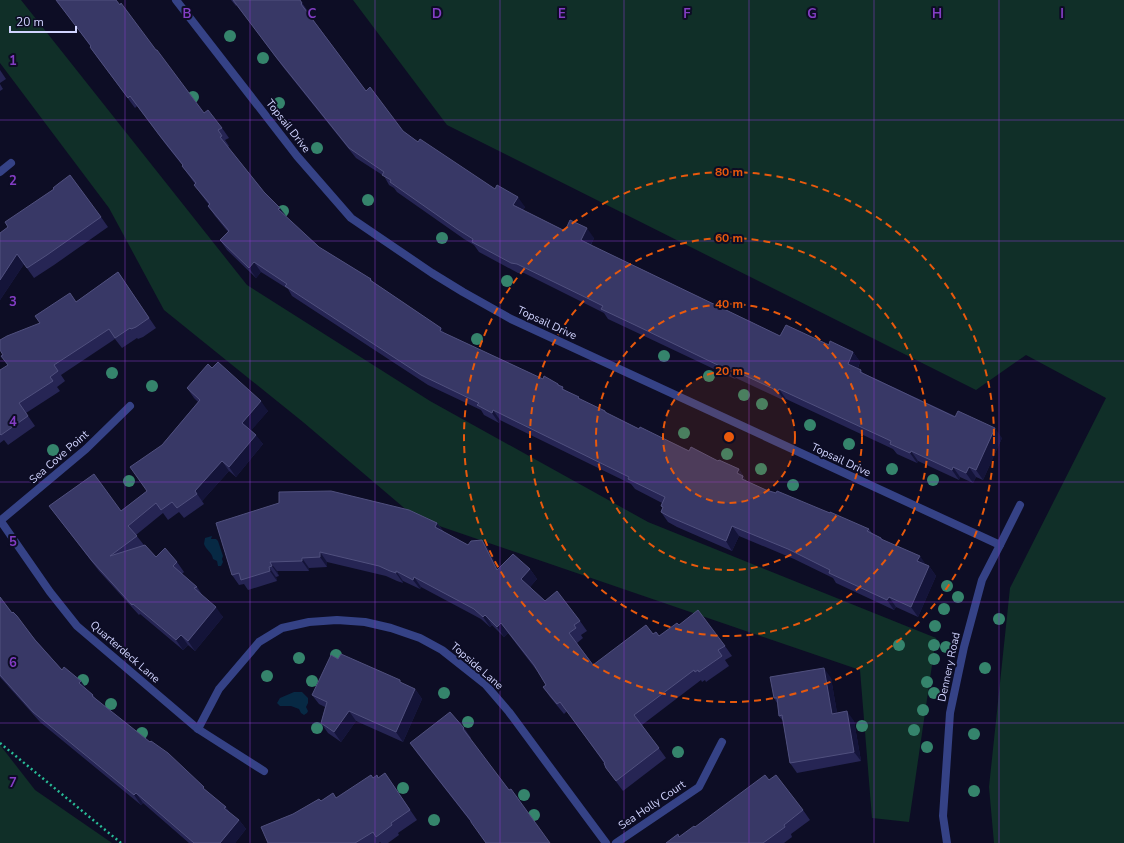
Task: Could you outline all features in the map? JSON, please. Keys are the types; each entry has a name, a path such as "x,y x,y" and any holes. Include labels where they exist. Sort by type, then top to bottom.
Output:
{"street":[{"name":"Topsail Drive","path":"176,0 297,156 351,218 432,273 511,319 1000,546"},
{"path":"0,172 11,163"},
{"name":"Sea Cove Point","path":"0,520 86,449 130,406"},
{"name":"Dennery Road","path":"947,843 943,816 950,713 964,647 982,580 1020,505"},
{"name":"Quarterdeck Lane","path":"0,520 52,595 77,626 198,729 264,771"},
{"name":"Topside Lane","path":"198,729 219,689 259,642 282,628 309,622 337,620 365,622 392,628 420,638 442,650 485,684 509,712 606,843"},
{"name":"Sea Holly Court","path":"616,843 699,786 722,742"}],"path":[{"path":"0,743 121,843"}],"green space":[{"path":"0,0 21,0 247,285 430,401 648,522 936,638 909,822 872,818 860,670 416,518 303,422 164,310 109,208 0,63"},
{"path":"353,0 1124,0 1124,843 994,843 989,787 1010,588 1106,398 1026,355 976,390 447,125"},
{"path":"0,745 35,790 112,843 0,843"}],"water":[{"path":"212,536 211,539 216,539 218,541 223,556 221,566 218,566 217,561 213,559 204,544 205,538"},
{"path":"294,692 302,692 308,698 306,707 308,711 304,715 299,709 291,706 280,706 277,703 280,698"}],"building":[{"path":"56,0 116,0 120,5 121,3 204,113 208,110 222,128 218,130 222,136 220,137 264,192 280,208 278,209 319,247 371,279 370,280 441,328 440,331 543,379 544,376 563,387 562,389 579,397 578,398 639,429 640,427 689,451 691,447 718,461 719,460 739,469 737,473 743,476 742,479 766,490 776,493 777,491 830,512 869,529 867,531 881,539 920,556 917,561 929,566 911,607 889,597 887,600 829,573 830,570 788,549 732,526 726,541 670,517 661,512 663,507 661,506 665,497 628,479 629,477 493,410 492,413 477,405 479,403 421,375 285,286 287,284 254,262 249,268 220,240 229,231 208,206 210,204 194,185 196,183 182,166 183,165 130,96 128,98"},
{"path":"233,0 300,0 302,3 301,4 366,91 370,87 403,131 418,142 420,139 495,189 497,185 518,197 513,205 565,231 570,220 587,228 581,240 593,246 780,336 786,325 829,345 830,341 853,352 848,364 861,370 860,372 955,417 958,411 995,428 976,470 969,467 966,473 953,467 952,470 911,451 910,453 890,444 891,441 779,389 778,391 729,368 728,370 601,309 603,306 517,264 511,263 472,242 473,239 390,182 391,180 382,175 384,172 349,148 276,57"},
{"path":"70,175 101,217 27,268 17,254 0,280 0,233 8,227 5,222 54,189 53,188"},
{"path":"118,272 149,318 115,338 109,329 54,365 58,371 50,377 53,381 19,403 28,416 1,435 0,370 8,365 1,356 3,355 0,350 0,340 40,323 35,316 70,293 76,302"},
{"path":"218,362 261,401 242,423 256,435 229,467 222,461 195,491 197,494 177,508 172,502 161,510 156,503 128,526 137,536 110,556 145,545 156,557 165,548 177,562 173,566 197,587 194,588 216,607 188,641 181,635 176,640 133,604 132,605 92,561 49,506 94,474 121,511 147,491 130,467 162,445 200,400 187,388 208,364 212,368"},
{"path":"331,491 409,510 437,523 435,527 468,545 471,541 482,540 497,570 513,554 530,569 521,579 545,601 557,591 580,621 574,625 576,628 569,633 593,665 646,625 653,634 656,632 659,636 677,623 679,625 698,610 725,646 718,650 722,656 699,672 698,670 695,672 694,670 634,715 659,748 616,781 606,768 605,763 560,702 557,704 543,687 546,685 534,665 501,623 497,627 485,615 483,617 474,609 414,577 413,580 396,571 396,573 379,566 320,552 320,557 302,558 302,561 270,562 272,566 269,567 270,571 241,580 239,573 232,575 216,523 279,503 279,492"},
{"path":"0,597 12,613 13,612 17,616 35,640 62,670 64,667 81,681 79,683 93,695 92,696 150,742 151,741 168,753 204,787 203,788 226,807 224,808 239,820 220,843 194,843 136,793 134,795 33,712 0,675"},
{"path":"341,654 400,680 400,682 415,689 396,732 349,711 334,732 321,723 327,702 312,695 331,655 338,659"},
{"path":"824,668 832,714 847,711 854,752 790,763 782,715 779,716 777,698 774,698 770,677"},
{"path":"450,712 464,728 463,729 509,790 511,789 550,843 486,843 471,821 410,743"},
{"path":"385,773 410,810 391,823 392,825 376,837 373,832 355,843 268,843 261,827 293,814 319,799 321,801 333,793 336,798 371,775 373,778 377,775 378,778"},
{"path":"765,775 769,780 776,775 803,810 784,825 785,827 763,843 666,843 678,834 679,837 694,826 695,827"}]}
